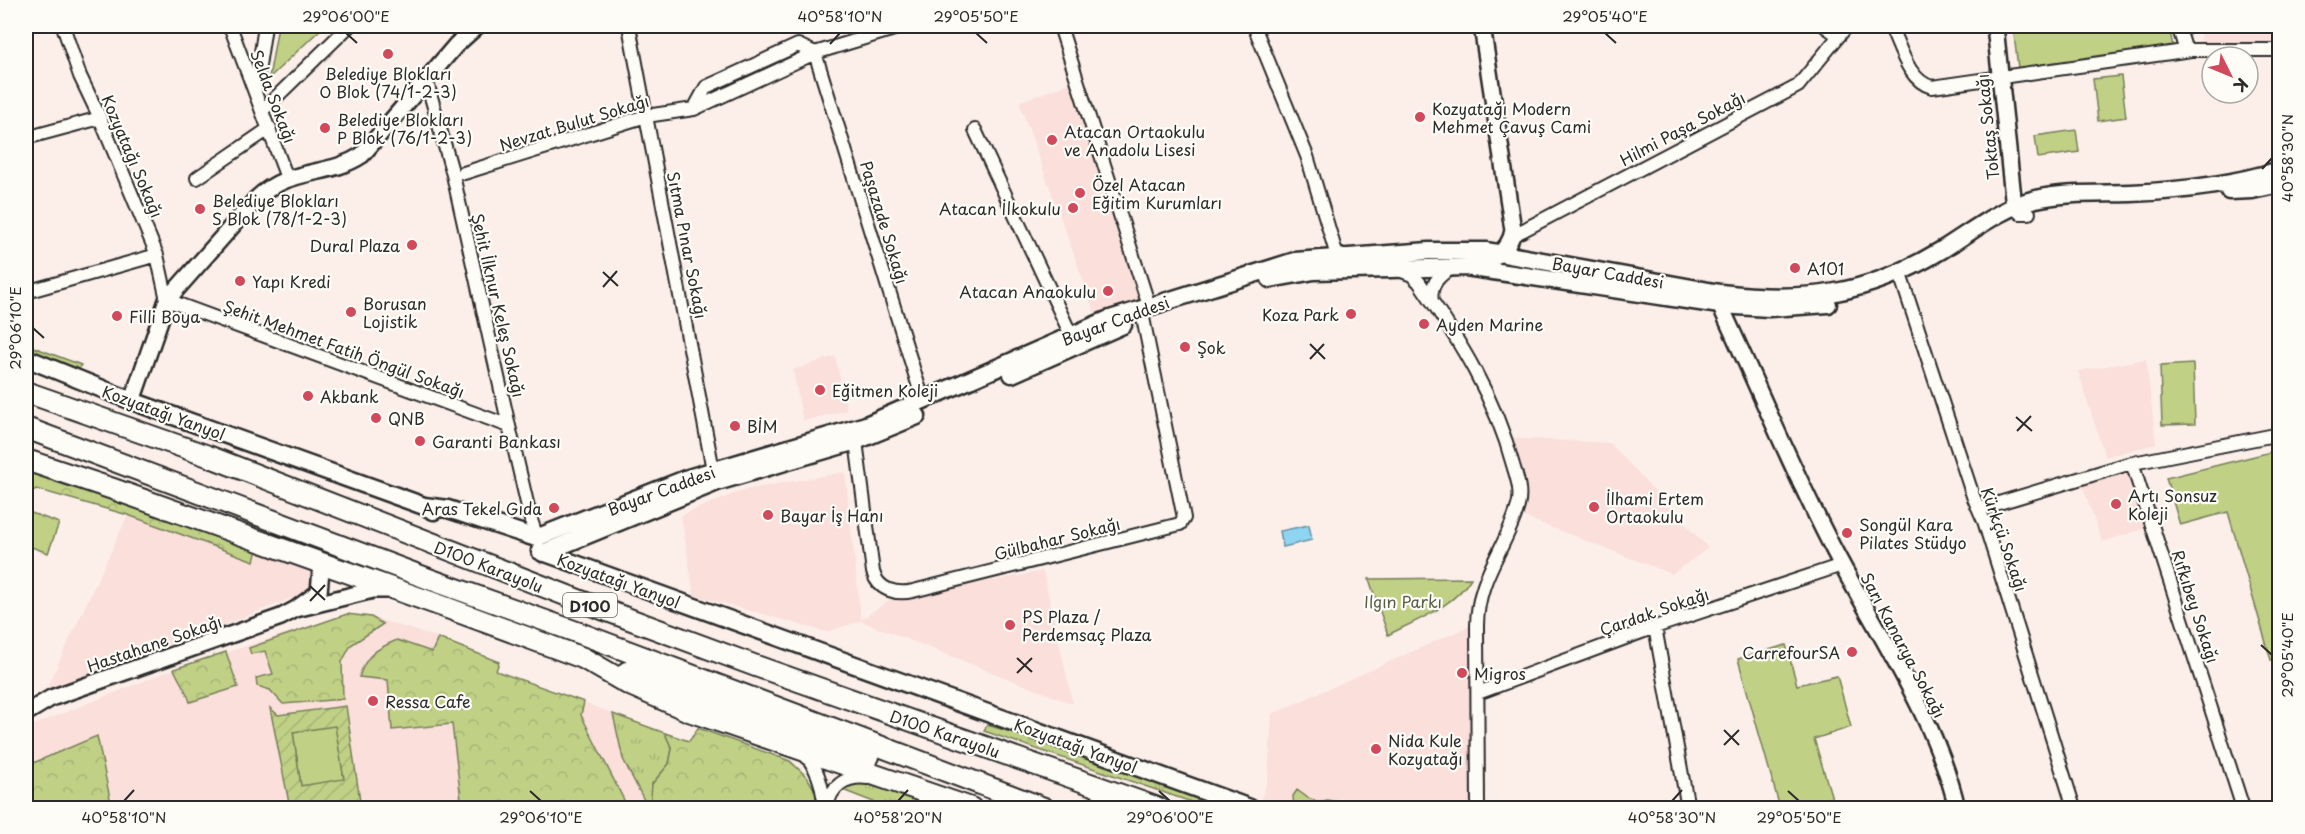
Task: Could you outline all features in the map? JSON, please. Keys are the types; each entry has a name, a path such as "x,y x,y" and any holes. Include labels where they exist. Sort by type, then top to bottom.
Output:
{"highway":[{"name":"D100 Karayolu","path":"26,392 208,456 745,662 1158,808"},
{"name":"D100 Karayolu","path":"26,428 1044,808"},
{"path":"26,450 112,489"},
{"path":"26,460 861,754 1018,800"},
{"path":"583,658 628,684 689,711 970,808"}],"main road":[{"name":"Bayar Caddesi","path":"540,545 717,482 856,441 1105,333 1146,312 1283,264 1337,256 1457,250 1500,253 1769,308 1815,306 1857,298 1901,278 2022,210 2123,194 2183,189 2236,181 2280,170"},
{"name":"Bayar Caddesi","path":"2183,189 2252,190 2280,184"},
{"name":"Bayar Caddesi","path":"540,545 713,470 853,430 1107,320 1146,312 1279,276 1302,272 1462,267 1720,299"},
{"name":"Kozyatağı Yanyol","path":"26,358 132,401 424,506 454,520 540,545 1250,808"}],"street":[{"name":"Kozyatağı Sokağı","path":"63,26 80,76 157,255 167,300"},
{"name":"Selda Sokağı","path":"230,26 287,178"},
{"path":"255,93 265,26"},
{"path":"263,110 349,26"},
{"path":"132,401 167,300 255,199 275,183 287,178 350,162 362,155 426,79 477,26"},
{"name":"Sıtma Pınar Sokağı","path":"629,26 713,470"},
{"name":"Nevzat Bulut Sokağı","path":"464,172 646,116 694,109 815,53 904,26"},
{"path":"1060,26 1146,312"},
{"path":"1254,26 1307,156 1337,256 1343,266 1350,270"},
{"path":"1434,305 1431,295 1434,285 1446,271 1500,253 1508,245 1512,236 1513,224 1482,26"},
{"path":"1825,26 1839,36"},
{"name":"Hilmi Paşa Sokağı","path":"1512,236 1794,88 1805,79 1847,26"},
{"path":"1890,26 1913,74 1926,86 1938,87 2186,51 2280,50"},
{"name":"Toktaş Sokağı","path":"1995,26 2000,78 2022,210"},
{"path":"2178,26 2186,51"},
{"name":"Paşazade Sokağı","path":"815,53 923,400"},
{"name":"Şehit İlknur Keleş Sokağı","path":"426,79 453,176 509,426 540,545"},
{"path":"26,138 100,118"},
{"path":"197,178 270,128"},
{"path":"975,130 1071,335"},
{"path":"26,292 157,255"},
{"path":"1396,270 1415,278 1479,377 1497,412 1520,494 1514,518 1492,562 1480,600 1477,621 1478,808"},
{"name":"Kürkçü Sokağı","path":"1901,278 1979,509 2074,808"},
{"name":"Sarı Kanarya Sokağı","path":"1720,299 1842,565 1933,737 1949,778 1957,808"},
{"name":"Şehit Mehmet Fatih Öngül Sokağı","path":"167,300 509,426"},
{"name":"Gülbahar Sokağı","path":"856,441 874,575 882,586 894,591 913,591 1180,524 1184,518 1146,312"},
{"path":"1979,509 2132,463 2280,434"},
{"name":"Rıfkıbey Sokağı","path":"2132,463 2243,808"},
{"name":"Hastahane Sokağı","path":"26,713 51,698 281,617 319,592 321,570 314,560"},
{"name":"Çardak Sokağı","path":"1478,693 1655,627 1842,565"},
{"name":"Hastahane Sokağı","path":"296,609 373,590 398,590"},
{"path":"1655,627 1688,808"},
{"path":"794,746 804,754 821,782 826,808"},
{"path":"826,808 834,789 844,781 856,777 891,780"}],"shaded area":[{"path":"2200,26 2279,26 2279,42 2201,45"},
{"name":"Özel Atacan Eğitim Kurumları","path":"1073,82 1144,299 1096,316 1019,102"},
{"name":"Eğitmen Koleji","path":"835,356 847,410 803,421 793,370"},
{"path":"2146,359 2156,444 2105,457 2078,371"},
{"name":"İlhami Ertem Ortaokulu","path":"1512,438 1610,443 1708,548 1672,574 1514,513 1522,488"},
{"name":"Artı Sonsuz Koleji","path":"2132,469 2150,527 2102,542 2081,482"},
{"path":"845,472 861,620 889,600 1043,571 1073,704 861,621 826,632 694,595 681,515 744,490"},
{"path":"128,515 254,561 258,546 311,565 315,589 43,696"},
{"path":"347,614 371,617 440,638 499,662 496,671 689,741 698,728 790,761 807,777 816,792 817,808 26,808 26,728 174,669"},
{"path":"1474,624 1477,808 1275,808 1260,802 1268,778 1272,714"}],"green space":[{"path":"278,26 324,26 269,78"},
{"path":"2013,26 2169,26 2173,47 2018,68"},
{"path":"2121,76 2126,117 2098,121 2093,79"},
{"path":"2076,130 2079,152 2038,158 2035,136"},
{"path":"28,345 81,365 79,369 27,350"},
{"path":"2193,364 2195,424 2162,425 2160,366"},
{"path":"2279,450 2280,658 2271,660 2228,512 2180,525 2166,478"},
{"path":"26,467 258,546 254,561 128,515 36,489 26,495"},
{"path":"26,511 59,523 48,553 26,545"},
{"name":"Ilgın Parkı","path":"1471,578 1464,588 1445,605 1388,635 1369,579"},
{"path":"347,614 371,617 383,624 351,645 342,662 343,699 283,704 270,690 257,686 256,678 273,674 265,651 251,654 249,648"},
{"path":"438,638 499,662 496,671 584,702 581,715 628,808 462,808 452,724 392,730 388,680 359,677 369,658 390,643 397,640 432,652"},
{"path":"1786,645 1797,685 1837,676 1851,727 1814,739 1835,808 1780,808 1738,659"},
{"path":"226,652 238,687 190,702 174,669"},
{"path":"346,706 361,808 290,808 270,708 278,715","holes":["335,726 344,779 301,786 293,732"]},
{"path":"613,714 665,733 672,749 669,764 652,784 650,808 623,759"},
{"path":"336,725 344,780 301,786 293,732"},
{"path":"987,725 1028,737 1226,808 1209,808 984,731"},
{"path":"698,728 790,761 807,777 816,792 816,808 650,808 652,784 669,764 672,749 665,733 689,741"},
{"path":"97,736 112,808 26,808 26,766"},
{"path":"856,777 973,808 889,808 840,789"},
{"path":"1297,790 1319,802 1327,800 1375,808 1294,808 1293,796"}],"water":[{"path":"1309,525 1312,540 1283,547 1280,531"}],"place":[{"name":"Belediye Blokları O Blok (74/1-2-3)","path":"388,54"},
{"name":"Kozyatağı Modern Mehmet Çavuş Cami","path":"1420,117"},
{"name":"Belediye Blokları P Blok (76/1-2-3)","path":"325,128"},
{"name":"Atacan Ortaokulu ve Anadolu Lisesi","path":"1052,140"},
{"name":"Özel Atacan Eğitim Kurumları","path":"1080,193"},
{"name":"Atacan İlkokulu","path":"1073,208"},
{"name":"Belediye Blokları S Blok (78/1-2-3)","path":"200,209"},
{"name":"Dural Plaza","path":"412,245"},
{"name":"A101","path":"1795,268"},
{"name":"Yapı Kredi","path":"240,281"},
{"name":"Atacan Anaokulu","path":"1108,291"},
{"name":"Borusan Lojistik","path":"351,312"},
{"name":"Koza Park","path":"1351,314"},
{"name":"Filli Boya","path":"117,316"},
{"name":"Ayden Marine","path":"1424,324"},
{"name":"Şok","path":"1185,347"},
{"name":"Eğitmen Koleji","path":"820,390"},
{"name":"Akbank","path":"308,396"},
{"name":"QNB","path":"376,418"},
{"name":"BİM","path":"735,426"},
{"name":"Garanti Bankası","path":"420,441"},
{"name":"Artı Sonsuz Koleji","path":"2116,504"},
{"name":"İlhami Ertem Ortaokulu","path":"1594,507"},
{"name":"Aras Tekel Gıda","path":"554,508"},
{"name":"Bayar İş Hanı","path":"768,515"},
{"name":"Songül Kara Pilates Stüdyo","path":"1847,533"},
{"name":"PS Plaza / Perdemsaç Plaza","path":"1010,625"},
{"name":"CarrefourSA","path":"1852,652"},
{"name":"Migros","path":"1462,673"},
{"name":"Ressa Cafe","path":"373,701"},
{"name":"Nida Kule Kozyatağı","path":"1376,749"}]}
